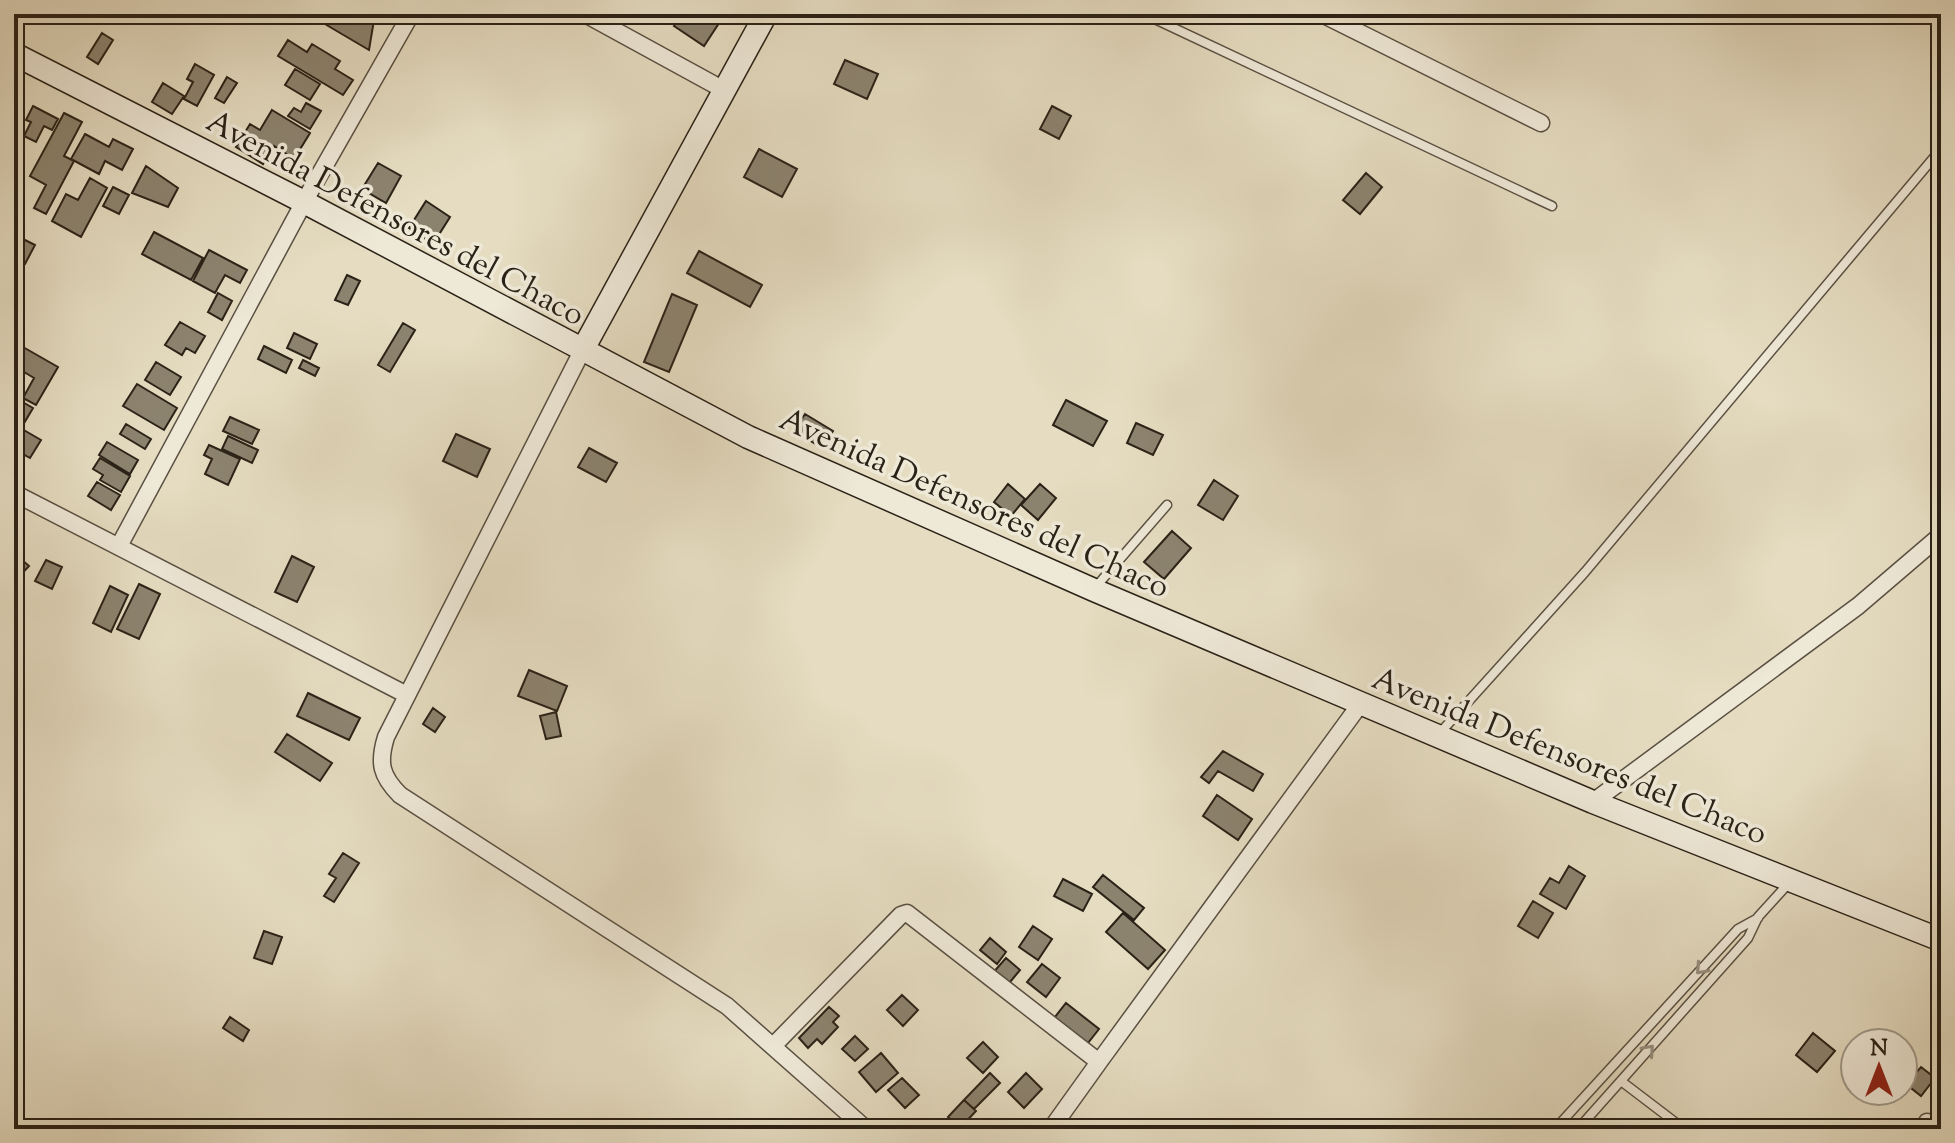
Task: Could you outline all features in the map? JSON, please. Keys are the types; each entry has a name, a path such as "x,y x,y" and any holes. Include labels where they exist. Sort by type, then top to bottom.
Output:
{"main road":[{"path":"582,351 766,14"},
{"name":"Avenida Defensores del Chaco","path":"14,54 304,202 748,437 1094,590 1593,802 1941,940"}],"street":[{"path":"119,546 304,202 411,14"},
{"path":"585,14 724,90"},
{"path":"1322,14 1541,123"},
{"path":"582,351 407,695 379,759 385,780 400,795 727,1006 866,1129"},
{"path":"14,493 407,695"},
{"path":"1593,802 1858,606 1941,535"},
{"path":"1051,1129 1361,703"},
{"path":"774,1045 901,915 907,913 1099,1062"}],"lane":[{"path":"1144,14 1552,206"},
{"path":"1438,736 1576,583 1941,149"},
{"path":"1094,590 1167,505"},
{"path":"1555,1129 1738,929 1758,917 1792,881"},
{"path":"1578,1129 1748,938 1758,917"},
{"path":"1621,1081 1684,1129"}],"building":[{"path":"315,14 375,14 369,50 313,17"},
{"path":"682,14 725,14 704,46 674,26"},
{"path":"102,33 113,40 98,64 87,57"},
{"path":"288,40 307,52 312,44 340,61 335,69 353,80 343,95 278,56"},
{"path":"845,60 878,74 867,99 834,84"},
{"path":"195,64 214,75 197,106 184,99 193,82 187,79"},
{"path":"295,69 320,84 310,100 285,85"},
{"path":"227,77 237,83 224,103 215,98"},
{"path":"163,83 184,96 172,114 152,102"},
{"path":"306,103 321,111 310,129 288,116 294,108 301,112"},
{"path":"33,106 58,119 52,130 44,126 36,142 24,136 31,122 26,120"},
{"path":"1052,106 1071,116 1059,139 1040,129"},
{"path":"272,110 310,133 294,159 274,146 263,164 236,147 250,124 260,130"},
{"path":"64,113 82,122 64,156 74,161 46,214 34,208 46,185 30,176"},
{"path":"85,134 109,147 113,139 133,149 122,170 105,161 99,174 71,159"},
{"path":"759,149 797,169 782,197 744,177"},
{"path":"378,163 401,176 386,203 362,189"},
{"path":"146,166 178,188 168,207 132,193"},
{"path":"1366,173 1382,187 1360,214 1343,200"},
{"path":"90,178 107,188 81,237 52,221 66,194 78,200"},
{"path":"113,187 129,195 119,214 103,206"},
{"path":"426,201 450,217 433,244 409,228"},
{"path":"154,232 203,258 191,280 142,254"},
{"path":"25,240 35,245 25,264 15,259"},
{"path":"209,250 247,270 240,283 225,275 215,293 193,281"},
{"path":"699,251 762,285 750,307 687,273"},
{"path":"347,275 360,281 348,305 335,300"},
{"path":"218,293 232,301 222,320 208,312"},
{"path":"672,294 697,305 669,372 644,362"},
{"path":"180,322 205,336 195,353 186,348 182,355 165,345"},
{"path":"403,323 415,330 390,372 378,365"},
{"path":"294,333 317,344 310,359 287,348"},
{"path":"16,343 58,367 36,405 23,398 34,378 24,372 14,386"},
{"path":"264,346 292,360 286,373 258,359"},
{"path":"303,360 319,368 315,376 299,368"},
{"path":"156,362 181,377 170,395 145,380"},
{"path":"137,384 177,408 164,430 123,406"},
{"path":"14,397 33,408 14,440"},
{"path":"1066,400 1107,421 1093,446 1053,425"},
{"path":"805,414 833,431 822,448 794,431"},
{"path":"230,417 259,430 252,444 223,431"},
{"path":"1136,423 1163,435 1153,455 1127,443"},
{"path":"126,424 151,439 145,449 120,434"},
{"path":"22,429 41,440 30,458 14,449"},
{"path":"456,434 490,449 477,477 443,461"},
{"path":"228,436 258,450 252,463 222,449"},
{"path":"107,442 138,460 130,474 99,455"},
{"path":"209,445 240,459 228,485 205,474 212,459 204,455"},
{"path":"589,448 617,463 606,482 578,467"},
{"path":"100,458 130,476 121,492 100,480 103,475 93,469"},
{"path":"1214,480 1238,496 1223,520 1198,505"},
{"path":"97,482 120,495 111,510 88,496"},
{"path":"1008,484 1025,499 1011,516 994,502"},
{"path":"1040,484 1056,498 1038,520 1021,505"},
{"path":"1172,531 1191,548 1164,579 1144,562"},
{"path":"14,553 29,566 14,582"},
{"path":"292,556 314,567 297,602 275,592"},
{"path":"46,560 62,567 52,589 35,581"},
{"path":"139,584 160,594 139,639 117,629"},
{"path":"110,586 128,595 111,632 93,623"},
{"path":"529,670 567,686 557,711 518,696"},
{"path":"308,693 360,718 349,740 297,716"},
{"path":"433,708 445,717 435,732 423,724"},
{"path":"556,712 561,736 546,739 540,716"},
{"path":"287,734 332,763 320,781 275,752"},
{"path":"1223,751 1263,774 1253,791 1218,771 1209,783 1201,777"},
{"path":"1217,795 1252,819 1238,840 1203,816"},
{"path":"343,853 359,863 334,902 324,896 336,878 329,874"},
{"path":"1569,866 1585,876 1566,909 1540,894 1550,878 1559,883"},
{"path":"1103,875 1144,908 1134,920 1093,887"},
{"path":"1063,879 1092,894 1083,911 1054,896"},
{"path":"1533,901 1553,913 1538,938 1518,926"},
{"path":"1123,913 1165,950 1148,969 1106,932"},
{"path":"1033,926 1052,939 1038,960 1019,947"},
{"path":"264,931 282,937 272,964 254,958"},
{"path":"990,938 1006,952 997,964 980,950"},
{"path":"1006,958 1020,970 1006,987 991,975"},
{"path":"1042,964 1060,978 1046,997 1027,982"},
{"path":"902,995 918,1010 903,1026 887,1010"},
{"path":"1066,1003 1099,1029 1084,1048 1051,1022"},
{"path":"829,1007 839,1016 833,1022 838,1027 822,1044 817,1039 808,1048 799,1038"},
{"path":"230,1017 249,1030 243,1041 223,1028"},
{"path":"1813,1033 1835,1051 1817,1072 1796,1055"},
{"path":"855,1036 868,1049 855,1061 842,1049"},
{"path":"983,1042 998,1057 983,1073 967,1058"},
{"path":"881,1053 898,1073 876,1092 859,1072"},
{"path":"1921,1067 1935,1078 1921,1096 1919,1094"},
{"path":"990,1073 1000,1083 974,1109 964,1100"},
{"path":"1026,1073 1042,1089 1024,1108 1008,1092"},
{"path":"902,1078 919,1095 905,1108 888,1090"},
{"path":"964,1100 976,1111 960,1128 948,1117"}]}
